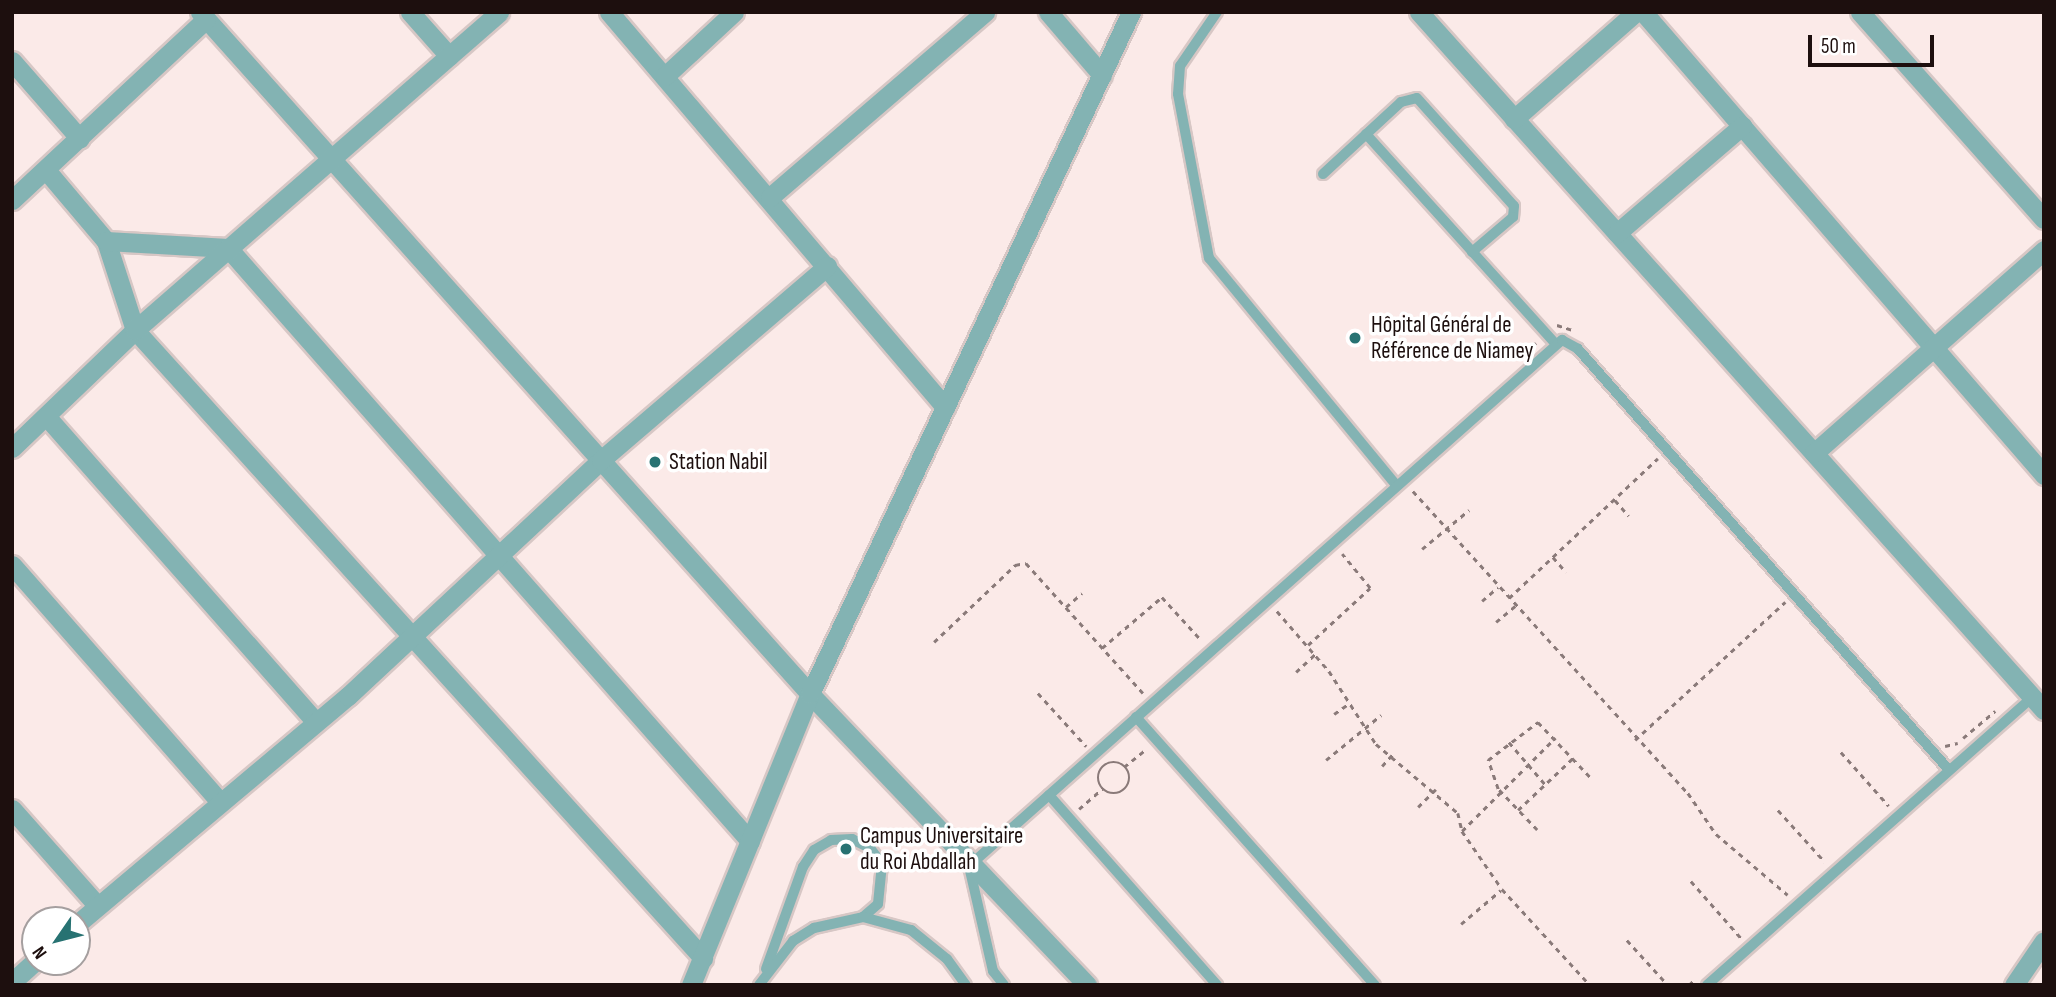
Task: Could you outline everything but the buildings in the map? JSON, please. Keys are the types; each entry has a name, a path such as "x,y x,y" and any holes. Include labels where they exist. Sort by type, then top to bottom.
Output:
{"street":[{"path":"410,12 449,56"},
{"path":"12,448 135,330 499,12"},
{"path":"609,12 770,197 945,407"},
{"path":"665,76 734,12"},
{"path":"770,197 985,12"},
{"path":"1048,12 1102,75"},
{"path":"691,985 810,694 1131,12"},
{"path":"1419,12 2038,703"},
{"path":"1514,119 1636,12"},
{"path":"1643,12 2042,470"},
{"path":"1860,12 2044,219"},
{"path":"12,200 80,139 203,16 810,694 969,866 1087,985"},
{"path":"12,61 80,139"},
{"path":"1617,233 1742,126"},
{"path":"46,170 106,241 135,330 703,958"},
{"path":"106,241 228,248 750,841"},
{"path":"1814,453 2044,250"},
{"path":"91,911 316,722 408,634 601,460 827,266"},
{"path":"46,416 316,722"},
{"path":"12,565 220,803"},
{"path":"12,809 97,905"},
{"path":"2014,985 2044,941"}],"lane":[{"path":"1217,12 1180,66 1178,94 1209,258 1399,482"},
{"path":"1323,174 1401,102 1418,98 1514,206 1513,217 1472,251"},
{"path":"1366,134 1555,343"},
{"path":"1004,985 993,971 969,866 1555,343 1570,340 1949,771"},
{"path":"1709,984 2005,721 2038,703"},
{"path":"1136,717 1375,985"},
{"path":"1049,795 1217,985"},
{"path":"759,985 803,867 831,839 852,839 870,848 882,864 878,904 863,917"},
{"path":"766,969 814,928 863,917 911,930 947,959 966,985"}],"path":[{"path":"1507,369 1562,323 1576,335"},
{"path":"1647,450 1665,470"},
{"path":"1509,598 1667,450"},
{"path":"1399,482 1446,529 1635,740 1688,793 1716,834 1788,895"},
{"path":"1614,499 1629,516"},
{"path":"1422,549 1469,510"},
{"path":"1330,559 1349,542"},
{"path":"1308,646 1370,589 1339,551"},
{"path":"1553,557 1566,572"},
{"path":"934,642 1021,562 1066,607 1143,693"},
{"path":"1482,601 1499,587"},
{"path":"1776,591 1794,611"},
{"path":"1066,607 1082,593"},
{"path":"1635,740 1793,594"},
{"path":"1102,648 1162,597 1202,641"},
{"path":"1267,600 1315,654 1364,729 1436,789 1458,813 1462,831 1502,889 1590,985"},
{"path":"1265,618 1284,601"},
{"path":"1496,622 1515,605"},
{"path":"1192,650 1211,633"},
{"path":"1296,672 1315,654"},
{"path":"1134,702 1153,685"},
{"path":"1038,693 1094,755"},
{"path":"1334,714 1347,705"},
{"path":"1935,737 1948,747 1992,712 2005,721"},
{"path":"1326,760 1381,715"},
{"path":"1537,830 1497,789 1486,768 1530,722 1555,738 1591,779"},
{"path":"1076,754 1095,737"},
{"path":"1462,831 1497,789 1555,738"},
{"path":"1145,741 1158,757"},
{"path":"1509,742 1545,784"},
{"path":"1124,767 1149,746"},
{"path":"1841,752 1889,806"},
{"path":"1086,777 1103,765 1116,758 1131,782 1113,797 1103,787 1095,775 1103,765 1112,755"},
{"path":"1382,766 1392,755"},
{"path":"1518,810 1573,758"},
{"path":"1075,812 1103,787"},
{"path":"1418,807 1436,789"},
{"path":"1880,814 1898,798"},
{"path":"1069,804 1084,822"},
{"path":"1778,810 1825,863"},
{"path":"1816,871 1834,855"},
{"path":"1691,881 1741,938"},
{"path":"1779,904 1798,887"},
{"path":"1461,924 1502,889"},
{"path":"1732,946 1751,929"},
{"path":"1627,940 1668,985"},
{"path":"1689,985 1698,977"}],"place":[{"name":"Hôpital Général de Référence de Niamey","path":"1355,338"},
{"name":"Station Nabil","path":"655,462"},
{"name":"Campus Universitaire du Roi Abdallah","path":"846,849"}]}
